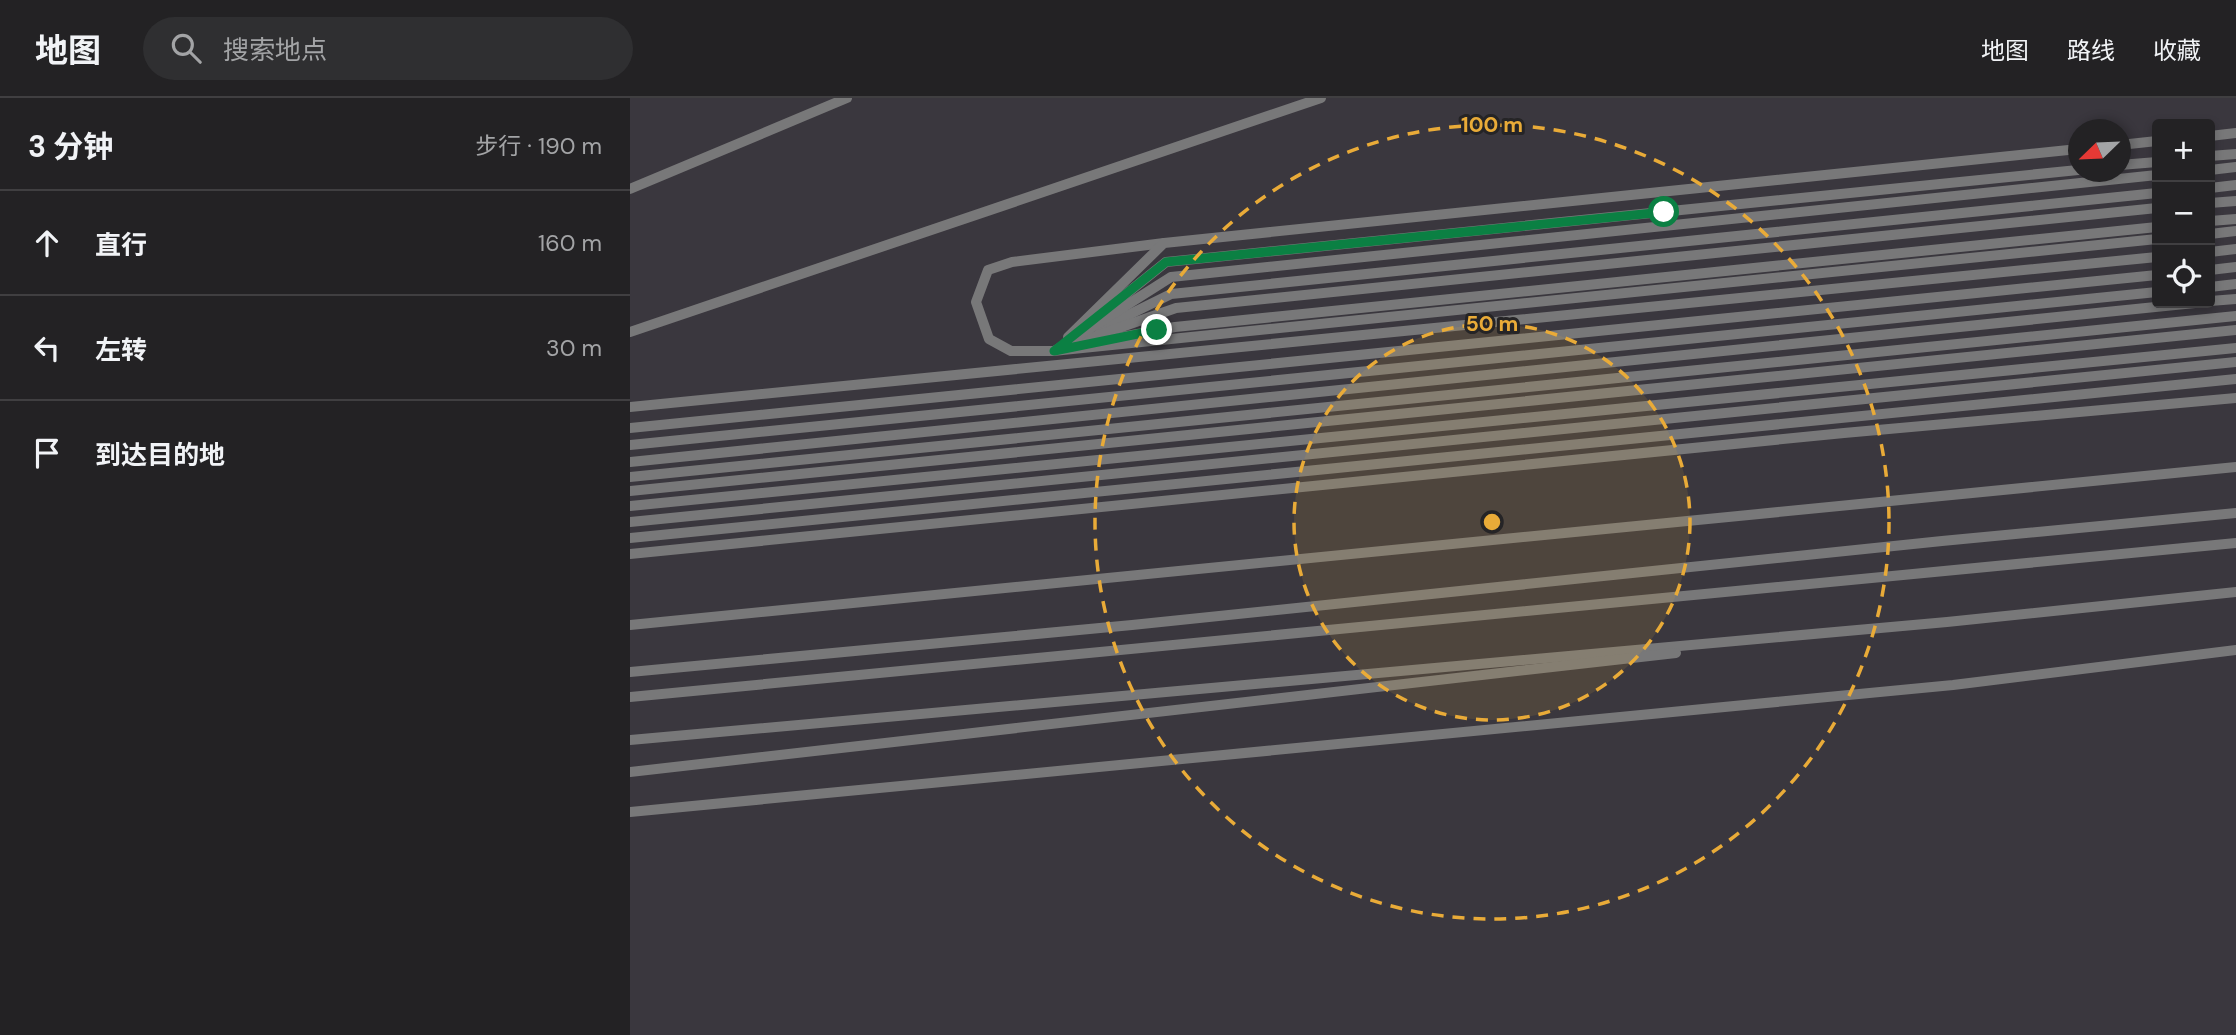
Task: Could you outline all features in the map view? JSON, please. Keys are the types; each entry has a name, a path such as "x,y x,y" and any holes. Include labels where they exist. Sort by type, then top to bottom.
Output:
{"lane":[{"path":"630,190 847,98"},
{"path":"630,332 1321,98"},
{"path":"2215,135 2236,133"},
{"path":"2131,144 2152,142"},
{"path":"2068,150 1164,243 1012,262 988,270 976,302 989,339 1011,351 1054,351 2152,240"},
{"path":"2215,156 2236,154"},
{"path":"2131,165 2152,163"},
{"path":"2215,169 2236,167"},
{"path":"1054,351 1166,262 2068,171"},
{"path":"1054,351 1171,277 2152,176"},
{"path":"2215,187 2236,185"},
{"path":"1054,351 1171,294 2152,194"},
{"path":"2215,203 2236,201"},
{"path":"1054,351 1176,308 2152,209"},
{"path":"2215,221 2236,219"},
{"path":"1054,351 1175,327 2152,228"},
{"path":"2215,233 2236,231"},
{"path":"1054,351 1164,243"},
{"path":"2215,251 2236,249"},
{"path":"630,407 2152,257"},
{"path":"2215,269 2236,267"},
{"path":"630,428 2152,276"},
{"path":"2215,286 2236,284"},
{"path":"630,445 2152,293"},
{"path":"2215,301 2236,299"},
{"path":"630,462 2152,307"},
{"path":"630,477 2236,316"},
{"path":"630,491 2236,330"},
{"path":"630,506 2236,348"},
{"path":"630,522 2236,362"},
{"path":"630,538 2236,379"},
{"path":"630,554 1844,433 2236,398"},
{"path":"630,625 2236,467"},
{"path":"630,672 1118,626 2236,513"},
{"path":"630,697 2236,542"},
{"path":"630,740 1947,622 2236,593"},
{"path":"630,772 1947,622"},
{"path":"630,813 1953,685 2236,650"}],"shaded area":[{"path":"630,98 2236,98 2236,1035 630,1035"}],"route":[{"path":"1157,330 1054,351 1166,262 1664,212"}]}
